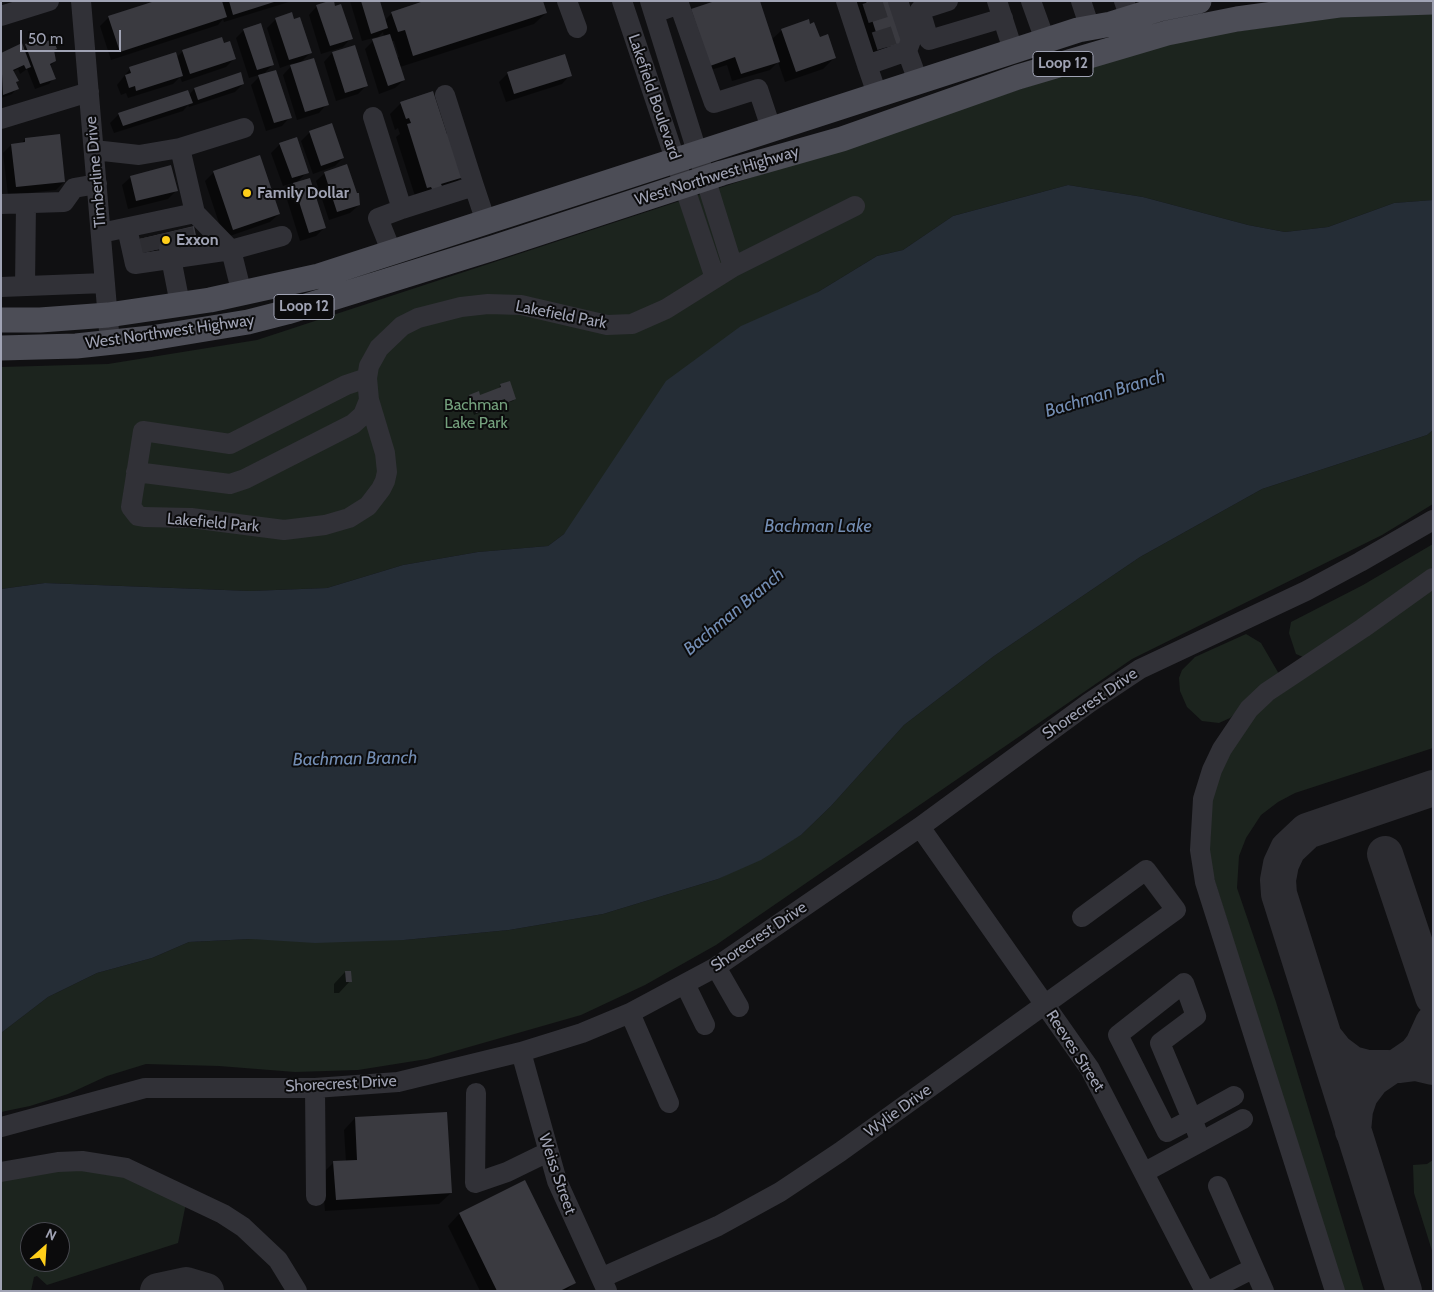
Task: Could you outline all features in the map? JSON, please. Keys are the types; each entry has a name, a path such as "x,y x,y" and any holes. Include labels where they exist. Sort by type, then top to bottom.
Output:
{"main road":[{"name":"West Northwest Highway","path":"1,320 40,320 108,315 242,294 319,276 771,128 1084,29 1127,10 1159,9 1199,1"},
{"name":"West Northwest Highway","path":"1,348 67,347 110,343 190,332 287,312 694,182 842,139 1018,77 1167,33 1237,19 1339,5 1433,2"},
{"path":"1018,77 1062,53 1076,41 1084,29"},
{"path":"842,139 851,122 896,106 915,91 918,81"},
{"path":"287,312 331,290 381,270 390,260 392,253"}],"street":[{"path":"1,16 49,1"},
{"name":"Timberline Drive","path":"81,1 110,343"},
{"path":"567,1 577,28"},
{"path":"846,1 877,94"},
{"path":"867,64 894,51 911,40 898,1"},
{"path":"948,1 920,10 929,40 1000,10 1013,50"},
{"path":"1031,1 1045,40"},
{"path":"1081,1 1084,29"},
{"path":"624,7 683,3 714,103 758,89 771,128"},
{"name":"Lakefield Boulevard","path":"652,6 679,95 686,156"},
{"name":"Lakefield Boulevard","path":"624,7 686,156 694,182 715,278"},
{"path":"894,51 918,81"},
{"path":"679,95 707,84"},
{"path":"1,119 89,92"},
{"path":"445,95 486,222"},
{"path":"373,117 402,209"},
{"path":"94,150 139,154 180,148 244,128"},
{"path":"180,148 166,237 180,304"},
{"name":"Lakefield Boulevard","path":"694,182 733,267"},
{"path":"1,204 64,202 74,188 97,184"},
{"path":"392,253 378,218 474,186"},
{"path":"25,286 26,204"},
{"name":"Lakefield Park","path":"136,472 131,507 138,516 191,518 284,530 325,525 349,518 373,500 381,489 387,472 385,453 369,400 367,378 369,366 379,348 402,326 418,318 461,307 488,304 520,305 607,325 632,324 666,309 733,267 855,206"},
{"path":"101,233 166,237 232,250 282,236"},
{"path":"166,237 232,250"},
{"path":"232,250 242,294"},
{"path":"1,287 105,283"},
{"path":"367,378 346,385 230,444 143,431 136,472 230,484 245,479 352,424 363,415 369,400"},
{"name":"Shorecrest Drive","path":"1,1127 145,1088 315,1088 398,1082 521,1052 582,1032 630,1013 716,967 920,827 1096,698 1140,669 1306,591 1433,520"},
{"path":"1335,1291 1283,1122 1205,882 1200,850 1203,799 1212,770 1222,749 1249,709 1267,692 1363,628 1433,578"},
{"name":"Reeves Street","path":"920,827 1090,1069 1207,1291"},
{"name":"Wylie Drive","path":"602,1286 780,1192 840,1152 1176,910 1146,870 1082,917"},
{"path":"716,967 739,1007"},
{"path":"1160,1043 1196,1016 1184,983 1118,1034 1167,1132 1234,1096"},
{"path":"685,984 705,1025"},
{"path":"1146,1012 1201,1142"},
{"path":"630,1013 669,1103"},
{"name":"Weiss Street","path":"521,1052 548,1152 570,1215 602,1286"},
{"path":"315,1088 316,1196"},
{"path":"476,1093 475,1183 507,1172 548,1152"},
{"path":"1145,1172 1243,1119"},
{"path":"1,1172 58,1162 82,1161 126,1168 223,1214 244,1227 278,1260 297,1291"},
{"path":"1218,1186 1264,1291"},
{"path":"1207,1291 1254,1268"}],"green space":[{"name":"Bachman Lake Park","path":"1433,11 1433,200 1394,203 1328,227 1285,232 1248,225 1143,197 1068,185 953,216 903,250 877,256 818,292 564,534 548,546 478,552 403,565 327,588 250,591 45,583 1,589 1,367 108,364 257,340 1115,58 1206,36 1349,15"},
{"path":"1433,430 1433,504 1382,535 1132,659 716,945 645,985 581,1015 427,1059 358,1070 295,1072 219,1066 146,1064 107,1076 68,1094 30,1106 1,1112 1,1033 48,997 97,973 152,958 189,942 251,939 404,940 509,930 603,914 718,879 801,835 831,806 904,725 994,656 1140,557 1262,489 1427,435"},
{"path":"1433,544 1433,567 1348,629 1303,657 1296,654 1289,633 1291,622 1363,585"},
{"path":"1433,586 1433,748 1295,793 1278,802 1261,815 1246,838 1239,856 1237,888 1276,1002 1364,1291 1342,1291 1209,862 1212,796 1228,752 1260,709"},
{"path":"1246,634 1261,643 1279,674 1230,718 1219,723 1202,721 1187,707 1180,691 1179,678 1182,670 1195,657"},
{"path":"1433,1160 1433,1254 1414,1193 1413,1165 1427,1164"},
{"path":"70,1168 120,1172 186,1203 178,1243 47,1285 37,1276 34,1277 31,1291 1,1291 1,1180"}],"water":[{"name":"Bachman Lake","path":"1068,185 1143,197 1248,225 1285,232 1328,227 1394,203 1433,200 1433,430 1427,435 1262,489 1140,557 994,656 904,725 831,806 801,835 761,860 718,879 603,914 509,930 404,940 315,943 251,939 189,942 152,958 97,973 48,997 1,1033 1,589 45,583 250,591 327,588 403,565 478,552 548,546 564,534 666,381 741,326 818,292 877,256 903,250 953,216"}],"building":[{"path":"155,1 222,1 227,17 120,52 108,16"},
{"path":"229,1 274,1 274,2 233,15"},
{"path":"334,1 335,6 341,4 353,39 330,46 316,5"},
{"path":"361,1 380,1 388,28 371,34"},
{"path":"424,1 543,1 547,13 413,56 405,30 398,32 391,12"},
{"path":"715,1 760,1 780,62 741,74 735,57 710,66 691,9"},
{"path":"866,1 889,1 904,44 881,48"},
{"path":"292,12 294,19 300,17 312,53 289,60 275,18"},
{"path":"809,19 810,24 814,22 820,37 828,34 836,58 796,72 781,29"},
{"path":"261,23 274,65 257,70 243,29"},
{"path":"390,34 405,80 388,86 372,39"},
{"path":"222,37 224,43 230,41 236,59 190,74 182,50"},
{"path":"53,39 57,49 54,50 56,61 50,64 56,79 40,84 25,44 37,40 39,44"},
{"path":"22,43 31,67 26,69 24,65 13,70 19,81 16,82 19,89 3,95 1,53"},
{"path":"355,45 368,86 345,93 332,52"},
{"path":"176,52 183,76 136,91 135,86 129,88 125,75 131,73 129,67"},
{"path":"565,54 572,76 514,94 507,72"},
{"path":"314,58 329,105 305,112 290,65"},
{"path":"276,70 292,118 274,123 258,75"},
{"path":"241,72 244,84 198,100 194,88"},
{"path":"188,90 193,103 123,126 118,113"},
{"path":"433,91 447,134 450,133 464,177 441,184 443,188 433,191 431,187 427,188 407,124 411,123 409,118 406,119 400,102"},
{"path":"332,123 344,158 321,166 309,131"},
{"path":"60,134 65,182 16,187 11,144 25,142 25,138"},
{"path":"297,137 309,173 292,178 279,143"},
{"name":"Family Dollar","path":"260,155 280,214 233,230 213,171"},
{"path":"347,164 357,193 359,193 360,205 337,212 324,172"},
{"path":"171,165 178,191 136,201 130,176"},
{"path":"310,178 326,228 309,233 293,183"},
{"name":"Exxon","path":"194,226 197,240 138,254 135,240"},
{"path":"510,381 516,399 506,403 505,399 483,406 485,410 476,413 469,395 479,391 480,395 501,387 500,384"},
{"path":"345,971 351,971 352,982 346,982"},
{"path":"447,1112 452,1193 336,1200 333,1161 357,1160 355,1117"},
{"path":"525,1180 576,1283 560,1291 497,1291 459,1213"}],"taxiway":[{"path":"1404,1291 1279,894 1278,880 1281,864 1288,849 1307,831 1433,788"},
{"path":"1385,854 1433,997"},
{"path":"1433,1023 1423,1045 1416,1054 1400,1065 1416,1063 1433,1067"},
{"path":"1324,1037 1336,1052 1352,1064 1367,1068 1388,1068 1372,1079 1360,1095 1355,1110 1353,1131"},
{"path":"158,1291 186,1285 206,1291"}],"tunnel":[{"path":"872,1 887,47"},
{"path":"183,229 186,243"},
{"path":"166,233 169,247"},
{"path":"148,237 151,251"}],"place":[{"name":"Family Dollar","path":"247,193"},
{"name":"Exxon","path":"166,240"}],"water label":[{"name":"Bachman Branch","path":"1105,394"},
{"name":"Bachman Branch","path":"734,612"},
{"name":"Bachman Branch","path":"355,759"}]}
